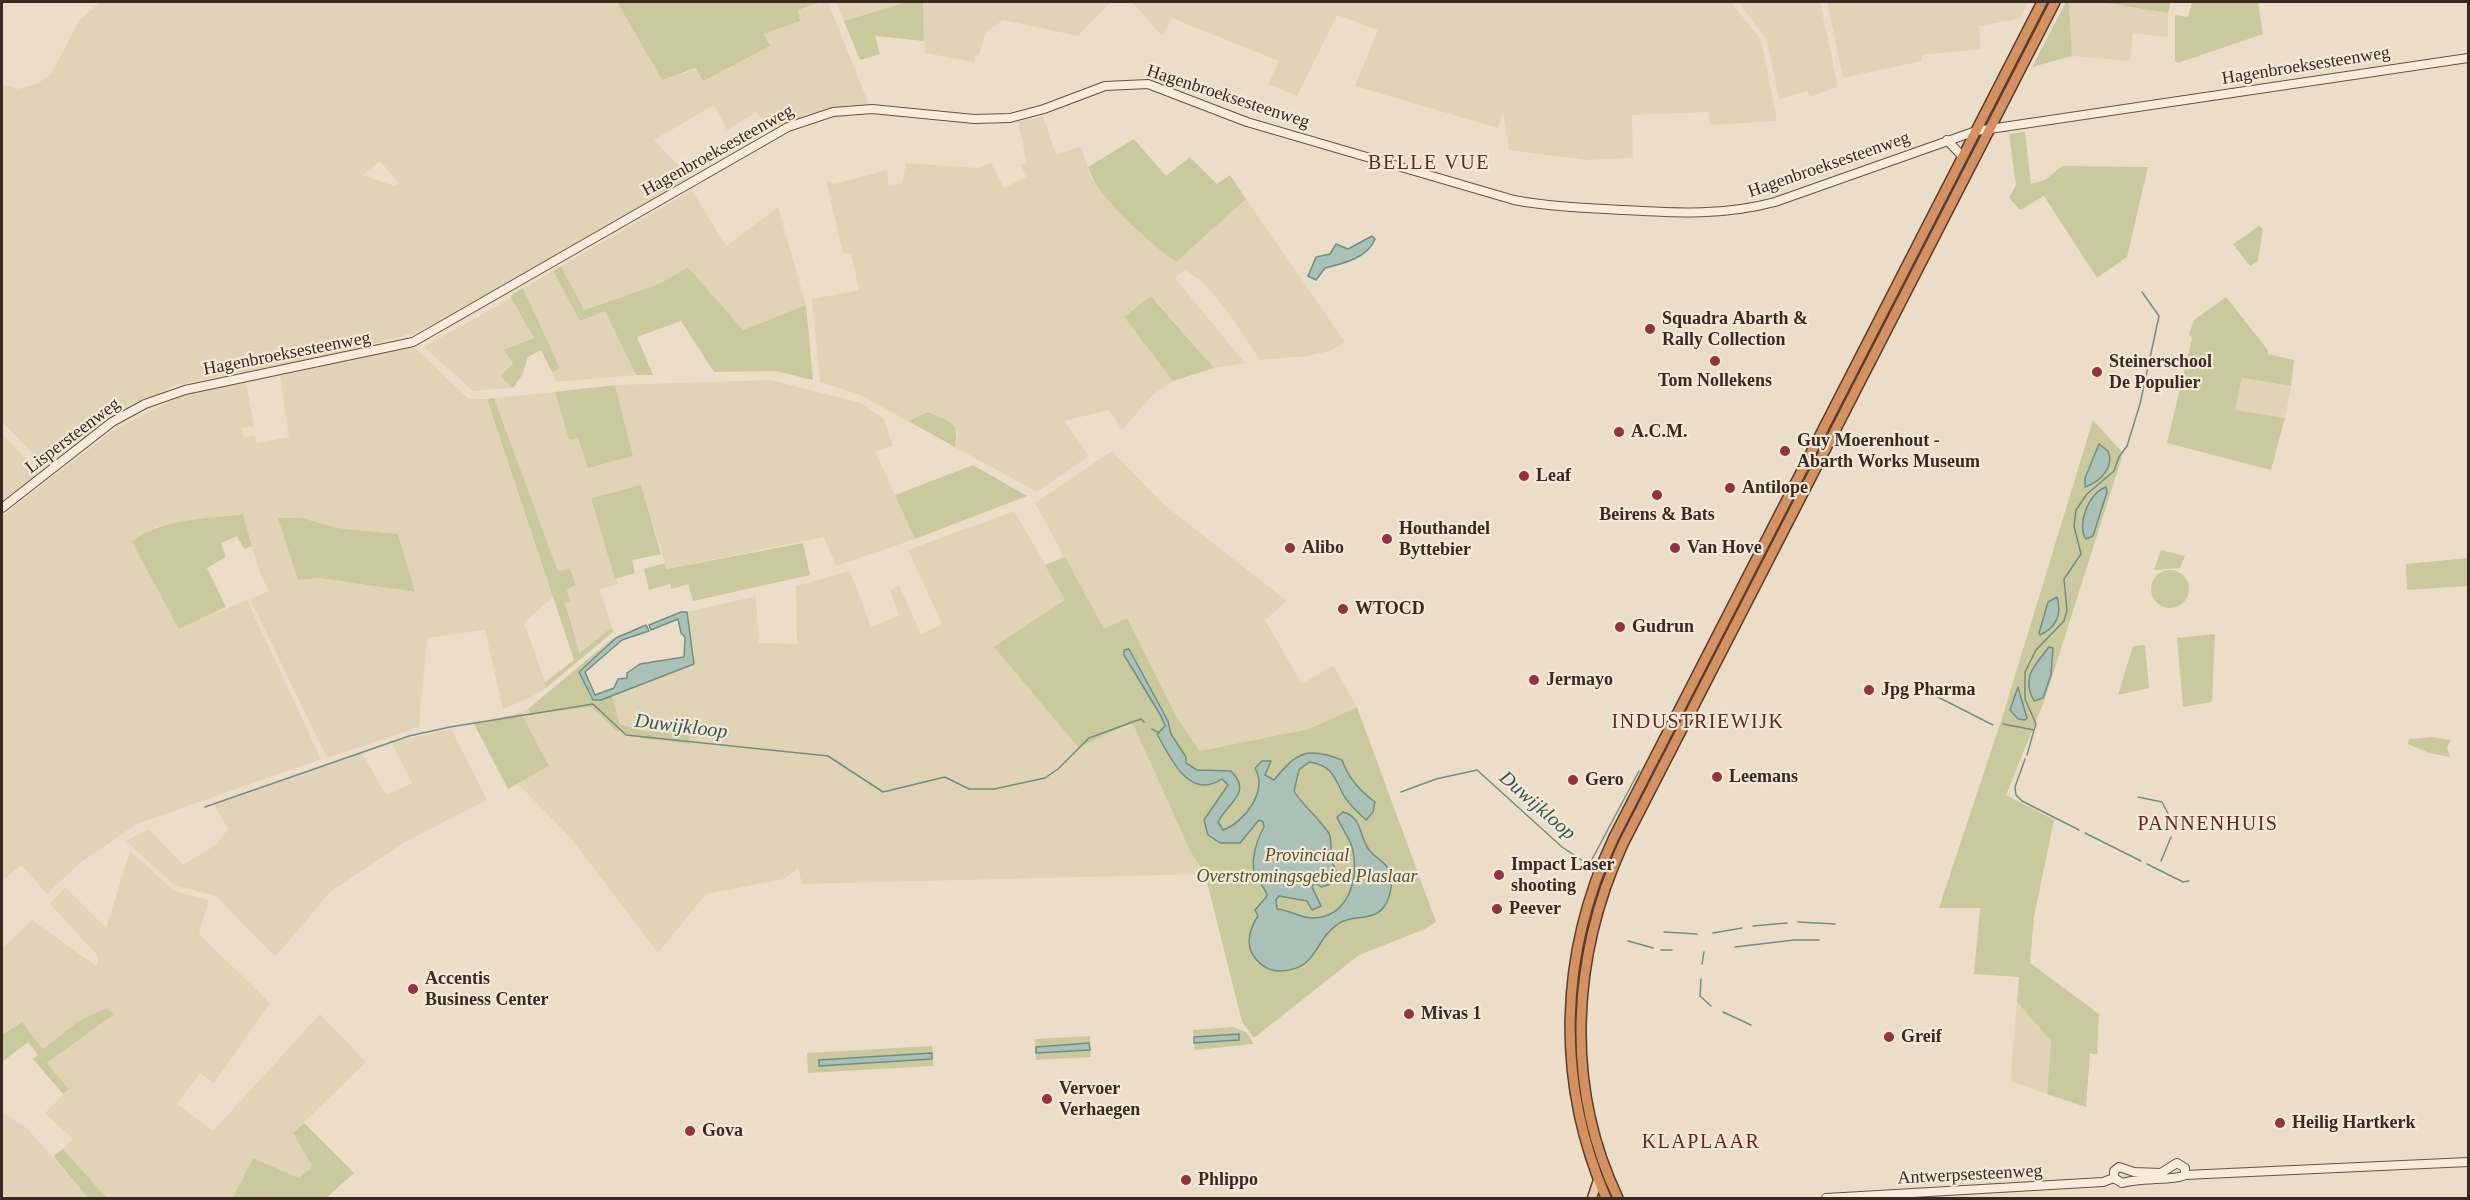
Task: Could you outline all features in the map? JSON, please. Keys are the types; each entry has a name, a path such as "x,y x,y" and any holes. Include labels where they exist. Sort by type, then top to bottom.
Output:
{"highway":[{"path":"1606,1198 1598,1180 1578,1113 1569,1034 1570,999 1577,946 1594,883 1614,837 2042,2"},
{"path":"1618,1198 1600,1151 1588,1107 1580,1042 1585,962 1603,891 1623,844 2055,2"}],"main road":[{"path":"1592,1198 1598,1180"}],"street":[{"name":"Hagenbroeksesteenweg","path":"166,396 185,390 413,342 788,127 834,112 872,109 974,120 1010,118 1044,109 1105,86 1148,84 1247,122 1514,200 1557,207 1707,214 1743,210 1775,202 1947,140 1990,128 2469,58"},
{"path":"2000,109 2011,126"},
{"path":"1947,140 1962,156"},
{"name":"Lispersteenweg","path":"2,507 112,422 145,404 166,396"},
{"name":"Antwerpsesteenweg","path":"2114,1178 2122,1183 2142,1178 2178,1180 2185,1175 2469,1162"},
{"name":"Antwerpsesteenweg","path":"2114,1178 2114,1171 2119,1167 2134,1172 2161,1173 2167,1172 2177,1163 2185,1168 2185,1175"},
{"name":"Antwerpsesteenweg","path":"1826,1198 2103,1182 2114,1178"}],"shaded area":[{"path":"100,2 617,2 662,80 769,46 764,34 800,21 798,10 828,2 868,102 865,105 846,106 807,114 774,132 756,112 727,130 714,105 654,140 692,179 512,283 418,332 344,352 175,385 108,420 46,467 2,422 2,84 18,89 38,83 51,74 79,21","holes":["380,161 399,183 395,186 362,175"]},
{"path":"836,2 907,2 844,21"},
{"path":"923,2 1111,2 1078,36 1003,20 985,33 979,55 975,55 974,62 925,53"},
{"path":"1132,2 1731,2 1761,40 1777,121 1710,125 1709,112 1632,115 1633,158 1585,160 1509,150 1503,112 1498,128 1355,86 1378,30 1337,15 1297,96 1268,84 1279,61 1172,18 1162,36"},
{"path":"1738,2 1820,2 1838,87 1810,97 1807,91 1779,99 1767,40"},
{"path":"1827,2 2028,2 2019,19 1979,26 1981,49 1922,55 1922,61 1843,78"},
{"path":"2069,2 2100,2 2168,13 2168,37 2133,33 2130,61 2072,56"},
{"path":"1043,116 1056,155 1081,146 1091,178 1129,221 1176,262 1246,199 1345,342 1330,351 1308,356 1260,360 1228,312 1204,283 1185,270 1175,278 1245,363 1214,368 1152,296 1124,317 1173,381 1154,394 1122,430 1109,410 1064,421 1089,456 1037,492 955,447 958,432 928,412 908,421 860,395 820,382 812,299 859,290 851,253 843,254 826,180 834,184 887,170 889,186 902,183 906,163 978,168 991,163 1004,188 1026,177 1020,164 1027,163 1018,122"},
{"path":"692,190 726,246 778,207 806,305 743,330 688,267 659,284 584,310 561,266"},
{"path":"1372,236 1375,239 1372,246 1361,255 1325,268 1316,280 1308,276 1316,257 1330,254 1336,244 1348,249"},
{"path":"553,271 580,321 605,310 636,375 556,382 552,372 560,368 523,288"},
{"path":"511,298 534,338 500,376 513,388 473,391 424,347"},
{"path":"413,346 469,399 487,399 553,597 524,623 547,687 530,698 503,709 485,630 427,638 419,727 327,758 250,599 269,591 260,573 243,514 155,527 179,628 247,600 321,759 137,824 80,863 47,894 21,865 2,881 2,516 115,429 183,395 246,382 254,426 242,428 244,437 255,436 256,443 289,437 280,376","holes":["279,518 302,518 337,528 398,534 414,592 320,578 299,580"]},
{"path":"2242,378 2291,386 2285,418 2235,410"},
{"path":"771,380 861,403 884,419 893,446 875,451 915,539 836,566 824,537 667,569 641,485 591,498 618,584 600,589 612,627 581,654 565,603 567,590 576,586 558,571 494,398 555,392 569,440 578,438 633,456 615,385"},
{"path":"2,434 40,473 2,502"},
{"path":"2099,444 2108,451 2110,457 2108,468 2101,478 2085,487 2085,478"},
{"path":"1112,451 1162,503 1287,601 1265,620 1302,684 1333,665 1357,707 1309,729 1200,751 1177,718 1127,619 1104,630 1035,503"},
{"path":"2106,487 2107,492 2093,536 2086,539 2083,533 2083,518 2086,510 2094,495"},
{"path":"1014,511 1066,600 995,647 1132,722 1190,851 1205,874 802,884 798,868 784,879 706,894 658,953 570,837 518,784 549,766 521,713 528,709 532,715 591,707 615,730 640,738 688,729 646,731 620,723 612,696 694,664 687,612 756,596 759,643 797,644 796,586 850,571 871,627 899,615 890,590 899,585 921,634 942,624 908,550"},
{"path":"2057,597 2059,609 2057,619 2051,628 2040,635 2048,602"},
{"path":"681,612 687,612 694,664 601,700 593,700 579,672 616,638 646,625 649,631 622,640 585,672 595,695 614,688 618,679 627,678 627,673 640,664 684,657 685,637 681,633 678,619 651,630 649,625"},
{"path":"2049,647 2053,648 2051,675 2043,698 2034,701 2030,693 2029,679 2034,666"},
{"path":"1129,649 1168,721 1171,734 1186,757 1186,763 1197,770 1231,771 1237,779 1240,785 1239,792 1218,822 1223,830 1239,820 1252,805 1259,786 1255,768 1262,761 1271,761 1265,775 1274,780 1289,763 1304,754 1320,753 1342,760 1356,784 1375,802 1373,812 1366,820 1353,808 1331,772 1316,763 1309,762 1299,770 1294,791 1328,832 1333,864 1344,880 1321,887 1315,883 1312,887 1321,906 1312,910 1307,901 1279,896 1276,900 1277,909 1313,918 1335,911 1343,903 1353,882 1354,859 1352,847 1337,817 1343,812 1354,818 1367,846 1390,873 1390,894 1379,912 1338,924 1302,966 1276,971 1258,961 1253,955 1249,940 1258,916 1255,910 1267,896 1254,873 1253,866 1256,845 1264,827 1263,822 1259,820 1240,843 1220,843 1208,835 1204,820 1228,785 1222,779 1210,784 1200,784 1190,780 1175,764 1157,734 1165,726 1161,716 1124,655 1124,650"},
{"path":"2018,687 2027,718 2025,720 2018,719 2010,710"},
{"path":"451,729 487,800 407,841 331,891 275,957 216,896 174,885 126,841 149,829 183,865 217,844 228,829 214,805 362,753 386,795 412,783 391,742"},
{"path":"130,851 174,891 209,900 199,934 270,1003 214,1083 200,1073 177,1104 213,1131 320,1014 366,1062 293,1133 312,1165 299,1178 253,1158 233,1198 107,1198 63,1149 73,1139 45,1113 69,1089 47,1063 114,1014 77,1022 43,1049 22,1022 2,1035 2,949 32,920 96,966 98,956 50,904 65,887 106,928"},
{"path":"2017,1002 2051,1041 2047,1094 2010,1081"},
{"path":"1239,1034 1239,1040 1194,1043 1194,1037"},
{"path":"1089,1043 1090,1050 1036,1053 1036,1047"},
{"path":"932,1053 932,1059 819,1066 819,1060"},
{"path":"2,1112 28,1129 88,1198 6,1198 2,1193"}],"green space":[{"path":"617,2 822,2 798,10 800,21 764,34 770,46 703,81 696,68 662,80"},
{"path":"907,2 923,2 924,41 875,36 880,54 860,60 844,21"},
{"path":"2066,2 2069,2 2072,56 2032,67"},
{"path":"2100,2 2171,2 2168,13"},
{"path":"2192,2 2258,2 2263,34 2178,63 2175,61 2175,15 2188,17"},
{"path":"2025,132 2031,184 2045,180 2062,166 2148,167 2127,257 2097,278 2044,196 2020,210 2009,198 2016,185 2009,134"},
{"path":"1134,139 1166,176 1190,157 1217,184 1230,175 1246,199 1176,262 1125,219 1102,192 1088,167"},
{"path":"2259,226 2263,229 2258,261 2250,266 2233,244"},
{"path":"561,266 584,310 659,284 688,267 743,330 806,305 813,380 776,371 714,372 681,321 637,337 653,375 636,375 605,311 580,321 553,271"},
{"path":"523,288 560,368 552,372 541,350 528,357 522,375 513,388 500,376 513,363 504,350 534,338 511,298 512,294"},
{"path":"1151,296 1214,368 1173,381 1124,317"},
{"path":"2226,297 2267,349 2268,354 2294,360 2291,386 2242,378 2235,410 2285,418 2271,470 2167,443 2192,338 2189,334 2194,320"},
{"path":"615,385 633,456 588,468 578,438 569,440 555,392"},
{"path":"494,398 558,571 570,569 576,585 567,590 570,601 565,603 580,653 612,627 613,632 547,687 544,683 574,660 487,399"},
{"path":"928,412 954,427 955,447 908,421"},
{"path":"2093,420 2122,452 2121,460 2045,699 2006,795 2054,820 2034,917 2030,963 2099,1014 2097,1054 2090,1054 2086,1107 2047,1094 2051,1041 2017,1002 2019,977 1974,974 1980,908 1939,908 2002,718"},
{"path":"973,465 1027,496 915,539 895,495"},
{"path":"641,485 661,554 632,560 635,573 615,579 591,498"},
{"path":"243,514 252,546 244,549 237,536 221,543 226,557 207,568 226,607 179,629 132,542 143,534 169,524"},
{"path":"278,518 302,518 337,528 398,534 415,592 320,578 298,580"},
{"path":"803,543 810,575 693,601 688,584 672,589 670,584 649,590 644,569 665,563 667,569"},
{"path":"2161,550 2185,556 2180,568 2154,570"},
{"name":"Provinciaal Overstromingsgebied Plaslaar","path":"1065,557 1104,629 1127,618 1177,718 1200,751 1309,729 1357,707 1436,922 1425,929 1359,955 1254,1038 1242,1022 1205,874 1190,851 1132,722 1079,748 994,647 1065,600 1045,565"},
{"path":"2468,558 2468,586 2407,590 2406,564"},
{"path":"2170,570 2184,575 2189,589 2184,603 2170,608 2156,603 2151,589 2156,575"},
{"path":"624,633 580,670 590,697 601,700 612,696 620,724 646,731 688,729 690,744 640,738 615,730 591,707 531,715 528,709 612,639"},
{"path":"2215,634 2212,702 2183,707 2177,638"},
{"path":"2145,645 2149,688 2118,695 2133,646"},
{"path":"521,713 549,766 508,789 474,724"},
{"path":"2432,737 2451,740 2447,747 2450,757 2429,753 2408,744 2409,739"},
{"path":"106,1008 114,1014 47,1063 69,1089 63,1094 33,1059 38,1055 28,1042 2,1062 2,1035 22,1022 43,1049 77,1022"},
{"path":"1233,1027 1246,1032 1254,1044 1195,1050 1193,1030"},
{"path":"1090,1036 1091,1057 1036,1060 1035,1039"},
{"path":"932,1046 933,1066 808,1073 807,1053"},
{"path":"304,1123 354,1173 326,1198 233,1198 253,1158 299,1178 312,1166 293,1133"},
{"path":"63,1149 107,1198 88,1198 53,1156"}],"waterway":[{"path":"2034,730 2036,724 2025,699 2025,672 2036,650 2064,621 2067,610 2064,579 2081,554 2074,526 2076,510 2087,494 2114,471 2119,457 2127,446 2140,404 2159,316 2142,292"},
{"name":"Duwijkloop","path":"1928,692 1993,725"},
{"name":"Duwijkloop","path":"205,807 409,736 450,727 593,704 626,735 828,756 883,792 945,777 969,789 994,789 1045,778 1058,769 1089,738 1141,719 1144,722"},
{"name":"Duwijkloop","path":"2003,724 2034,730 2027,755"},
{"name":"Duwijkloop","path":"1152,729 1159,733"},
{"name":"Duwijkloop","path":"2025,759 2015,787 2016,795 2022,801 2079,830"},
{"name":"Duwijkloop","path":"1401,792 1436,779 1477,770 1562,847 1589,865 1639,771"},
{"name":"Duwijkloop","path":"2138,797 2162,802 2175,827"},
{"name":"Duwijkloop","path":"2085,833 2141,861"},
{"name":"Duwijkloop","path":"2161,861 2171,837"},
{"name":"Duwijkloop","path":"2147,864 2183,882 2189,881"},
{"path":"1798,922 1835,924"},
{"path":"1753,926 1787,923"},
{"path":"1713,933 1742,928"},
{"path":"1664,932 1697,934"},
{"path":"1735,947 1794,940 1819,940"},
{"path":"1628,941 1653,948"},
{"path":"1661,950 1672,950"},
{"path":"1702,964 1704,952"},
{"path":"1701,979 1700,996 1711,1006"},
{"path":"1723,1012 1751,1025"}],"place":[{"name":"Squadra Abarth & Rally Collection","path":"1650,329"},
{"name":"Tom Nollekens","path":"1715,361"},
{"name":"Steinerschool De Populier","path":"2097,372"},
{"name":"A.C.M.","path":"1619,432"},
{"name":"Guy Moerenhout - Abarth Works Museum","path":"1785,451"},
{"name":"Leaf","path":"1524,476"},
{"name":"Antilope","path":"1730,488"},
{"name":"Beirens & Bats","path":"1657,495"},
{"name":"Houthandel Byttebier","path":"1387,539"},
{"name":"Alibo","path":"1290,548"},
{"name":"Van Hove","path":"1675,548"},
{"name":"WTOCD","path":"1343,609"},
{"name":"Gudrun","path":"1620,627"},
{"name":"Jermayo","path":"1534,680"},
{"name":"Jpg Pharma","path":"1869,690"},
{"name":"Leemans","path":"1717,777"},
{"name":"Gero","path":"1573,780"},
{"name":"Impact Laser shooting","path":"1499,875"},
{"name":"Peever","path":"1497,909"},
{"name":"Accentis Business Center","path":"413,989"},
{"name":"Mivas 1","path":"1409,1014"},
{"name":"Greif","path":"1889,1037"},
{"name":"Vervoer Verhaegen","path":"1047,1099"},
{"name":"Heilig Hartkerk","path":"2280,1123"},
{"name":"Gova","path":"690,1131"},
{"name":"Phlippo","path":"1186,1180"}],"district":[{"name":"BELLE VUE","path":"1429,164"},
{"name":"INDUSTRIEWIJK","path":"1698,723"},
{"name":"PANNENHUIS","path":"2208,825"},
{"name":"KLAPLAAR","path":"1701,1143"}]}
